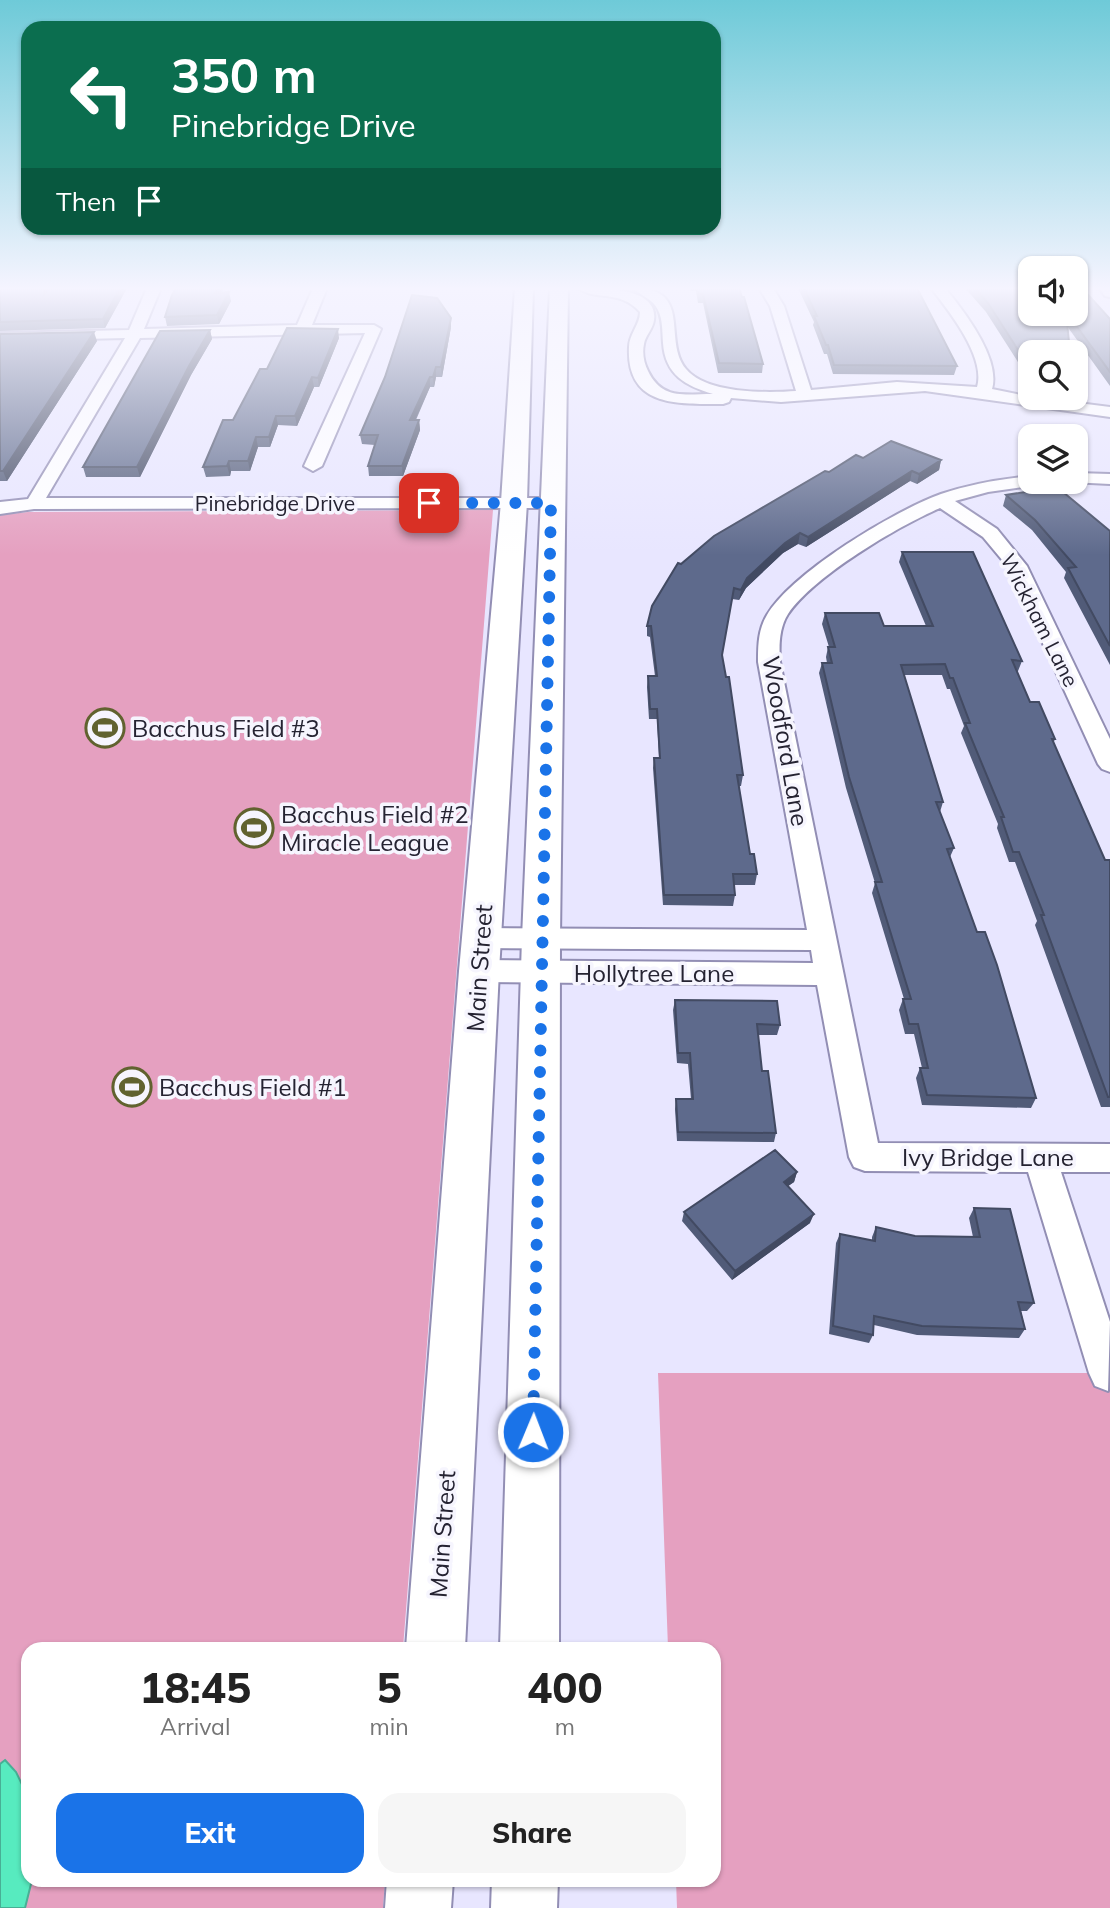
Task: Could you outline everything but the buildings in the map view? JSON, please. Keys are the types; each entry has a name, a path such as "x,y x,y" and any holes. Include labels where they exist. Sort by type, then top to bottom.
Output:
{"main road":[{"name":"Main Street","path":"435,1642 480,955 514,502 520,377"},
{"path":"529,1642 541,955 556,377"},
{"path":"418,1908 420,1887"},
{"path":"524,1908 525,1887"}],"street":[{"path":"34,504 109,377"},
{"path":"313,466 353,377"},
{"path":"643,377 647,385 663,396 711,401 898,386 983,392 1110,412"},
{"path":"685,377 717,390 760,396"},
{"path":"799,377 805,395"},
{"path":"983,392 987,377"},
{"path":"1088,478 1110,479"},
{"name":"Woodford Lane","path":"865,1157 769,662 771,629 780,610 808,582 904,519 942,500 975,490 1018,483"},
{"name":"Wickham Lane","path":"942,500 990,533 1017,566 1110,764"},
{"name":"Pinebridge Drive","path":"0,508 34,504 551,503"},
{"name":"Hollytree Lane","path":"480,955 541,955 823,940"},
{"name":"Hollytree Lane","path":"541,955 830,974"},
{"name":"Ivy Bridge Lane","path":"865,1157 1110,1157"},
{"path":"1040,1157 1108,1373"}],"shaded area":[{"path":"493,510 403,1642 21,1642 21,1887 384,1887 383,1908 0,1908 0,515 28,512"},
{"path":"658,1373 1110,1373 1110,1908 677,1908 676,1887 721,1887 721,1642 668,1642"},
{"path":"5,1760 21,1782 21,1887 30,1887 25,1908 0,1908 0,1764"}],"place":[{"name":"Bacchus Field #3","path":"105,728"},
{"name":"Bacchus Field #2 Miracle League","path":"254,828"},
{"name":"Bacchus Field #1","path":"132,1087"}],"route":[{"path":"429,503 551,503 533,1432"}]}
